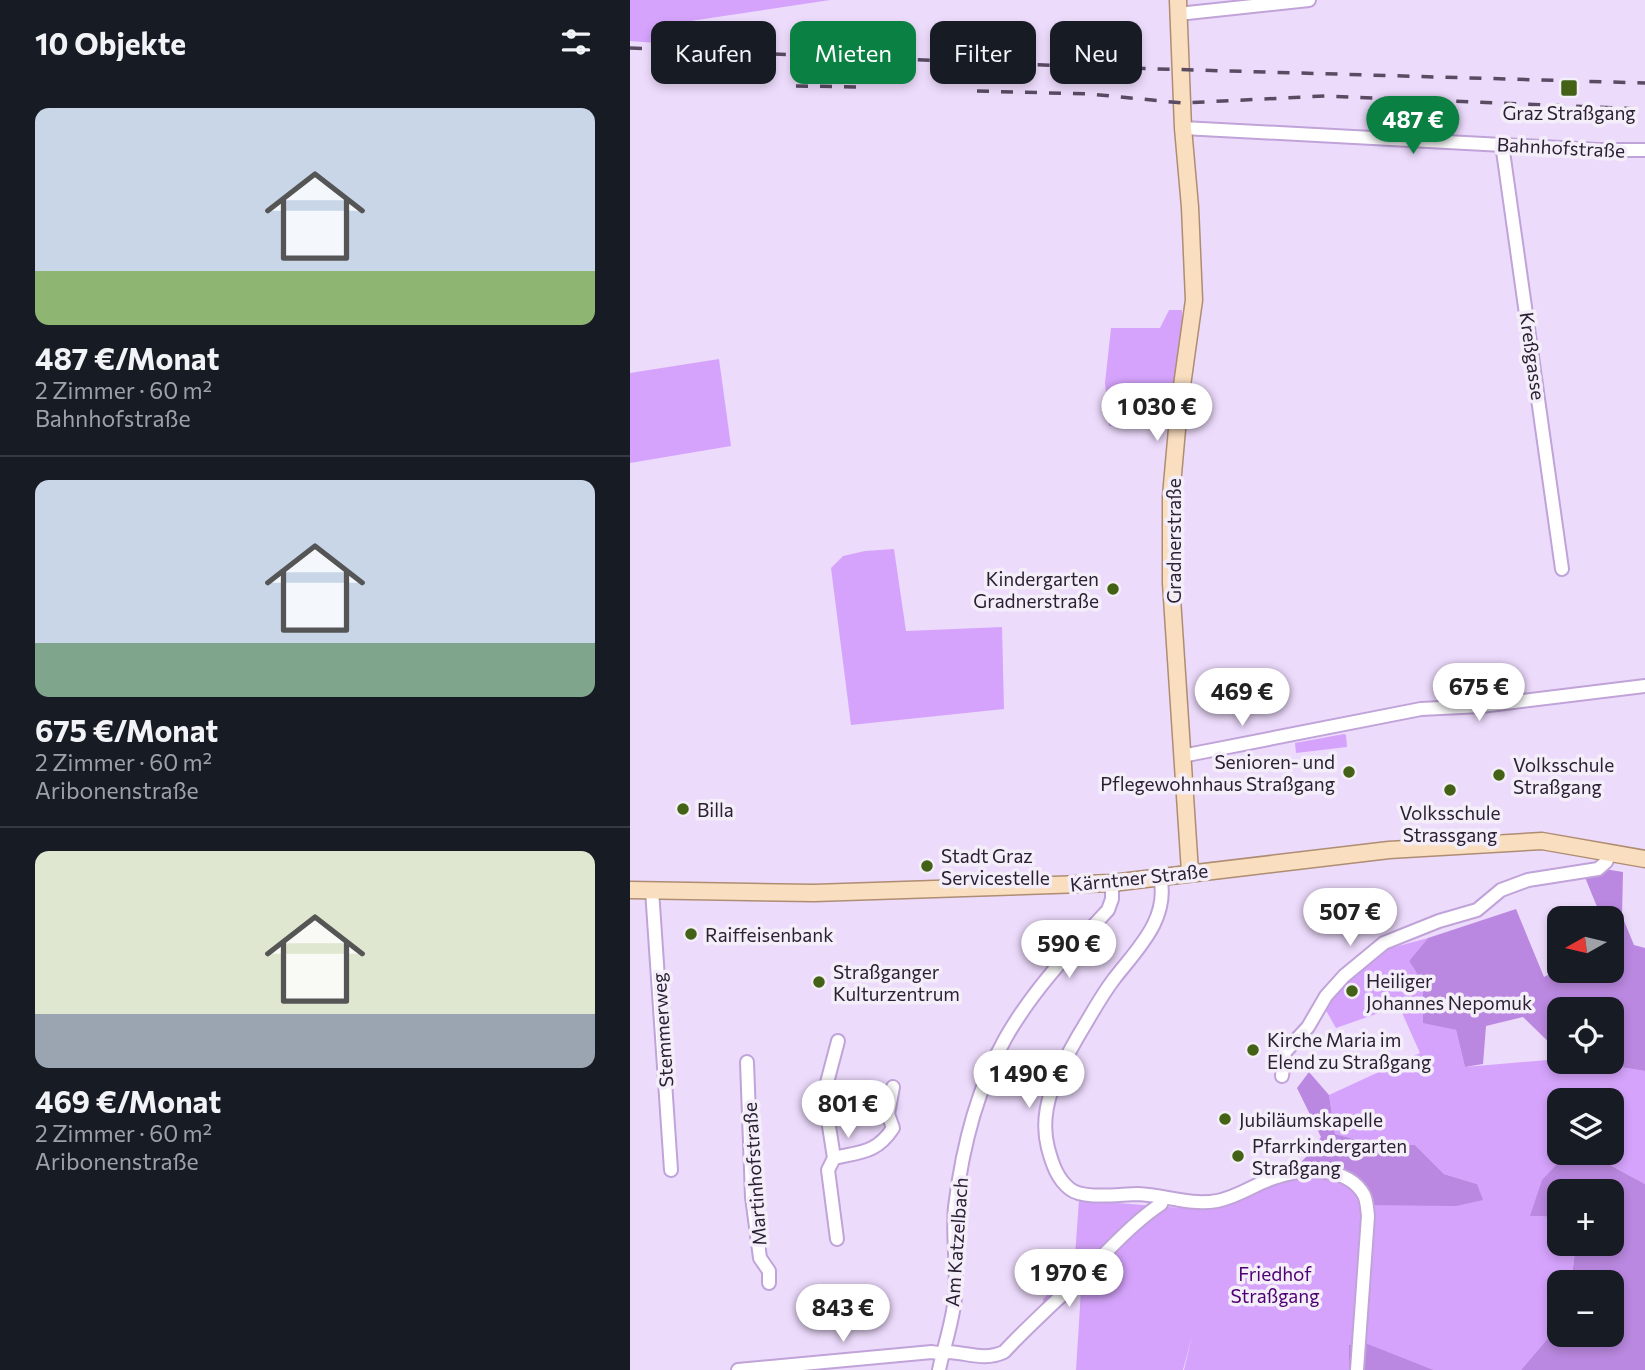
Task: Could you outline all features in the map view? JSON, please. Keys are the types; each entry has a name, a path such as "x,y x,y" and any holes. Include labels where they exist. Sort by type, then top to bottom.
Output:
{"main road":[{"name":"Gradnerstraße","path":"1178,7 1194,300 1179,407 1171,496 1171,583 1190,872"},
{"name":"Kärntner Straße","path":"630,890 839,893 1112,883 1388,850 1542,841 1645,859"}],"street":[{"path":"1178,7 1309,0"},
{"name":"Bahnhofstraße","path":"1183,128 1645,150"},
{"name":"Kreßgasse","path":"1502,144 1562,569"},
{"path":"1182,756 1421,709 1481,706 1645,686"},
{"path":"1282,1076 1285,1052 1308,1027 1326,996 1344,976 1384,943 1403,934 1478,910 1501,890 1528,880 1598,869 1606,862 1611,852"},
{"path":"1160,876 1162,892 1153,925 1141,947 1108,988 1064,1060 1051,1092 1045,1130 1054,1166 1071,1190 1083,1194 1139,1194 1163,1199 1216,1201 1277,1177 1310,1172 1335,1174 1357,1186 1366,1198 1368,1216 1357,1370"},
{"name":"Am Katzelbach","path":"939,1370 955,1301 955,1211 958,1189 966,1147 989,1073 1005,1040 1029,1003 1108,910 1112,899 1112,883"},
{"name":"Stemmerweg","path":"652,890 671,1170"},
{"path":"837,1239 828,1170 834,1158 824,1094 838,1041"},
{"name":"Martinhofstraße","path":"747,1062 752,1197 755,1203 760,1258 769,1271 769,1283"},
{"path":"834,1158 873,1150 885,1140 893,1128 888,1114 893,1087"},
{"path":"738,1370 943,1352 990,1357 1004,1352 1127,1231 1161,1204 1163,1199"}],"green space":[{"path":"630,0 830,0 691,21 651,21 651,43 630,41"},
{"path":"1169,310 1182,310 1182,325 1169,423 1109,426 1105,383 1111,328 1160,328"},
{"path":"719,359 731,446 630,463 630,373"},
{"path":"894,549 906,631 1002,627 1004,709 851,725 831,568 843,556"},
{"path":"1344,734 1347,747 1296,753 1295,743"},
{"name":"Friedhof Straßgang","path":"1428,938 1409,961 1423,983 1423,1022 1456,1030 1465,1067 1547,1060 1547,1074 1624,1074 1624,1068 1645,1071 1645,1184 1610,1165 1624,1165 1624,1088 1547,1088 1547,1165 1576,1165 1564,1179 1547,1179 1547,1198 1531,1216 1547,1217 1547,1256 1574,1256 1573,1270 1547,1270 1547,1339 1521,1370 1434,1370 1364,1343 1350,1345 1349,1370 1184,1370 1192,1336 1183,1370 1076,1370 1081,1290 1046,1319 1043,1299 1074,1269 1079,1200 1182,1208 1215,1207 1257,1194 1277,1177 1297,1166 1348,1179 1367,1204 1477,1184 1444,1174 1415,1145 1369,1143 1335,1134 1329,1095 1420,1053 1399,1006 1336,1028 1324,1007 1343,982 1380,951"}],"shaded area":[{"path":"1580,865 1623,872 1622,906 1597,906"},
{"path":"1516,909 1544,977 1547,975 1547,984 1624,984 1624,921 1634,945 1645,948 1645,1071 1624,1068 1624,997 1547,997 1547,1040 1523,1017 1486,1026 1483,1064 1465,1067 1456,1030 1423,1023 1423,983 1409,961 1428,938"},
{"path":"1309,1072 1329,1095 1335,1134 1369,1143 1415,1145 1444,1174 1477,1184 1483,1200 1456,1206 1367,1205 1362,1192 1323,1172 1297,1166 1321,1137 1297,1088"},
{"path":"1556,1165 1610,1165 1645,1184 1645,1370 1521,1370 1547,1339 1547,1347 1624,1347 1624,1270 1573,1270 1574,1256 1624,1256 1624,1179 1547,1179 1547,1217 1530,1216 1542,1180"},
{"path":"1365,1343 1434,1370 1349,1370 1349,1345"}],"railway":[{"path":"630,48 1091,67 1645,83"},
{"path":"796,86 862,87"},
{"path":"977,91 1090,94 1182,103 1325,96 1645,109"}],"place":[{"name":"Graz Straßgang","path":"1569,88"},
{"name":"Kindergarten Gradnerstraße","path":"1113,589"},
{"name":"Senioren- und Pflegewohnhaus Straßgang","path":"1349,772"},
{"name":"Volksschule Straßgang","path":"1499,775"},
{"name":"Volksschule Strassgang","path":"1450,790"},
{"name":"Billa","path":"683,809"},
{"name":"Stadt Graz Servicestelle","path":"927,866"},
{"name":"Raiffeisenbank","path":"691,934"},
{"name":"Straßganger Kulturzentrum","path":"819,982"},
{"name":"Heiliger Johannes Nepomuk","path":"1352,991"},
{"name":"Kirche Maria im Elend zu Straßgang","path":"1253,1050"},
{"name":"Jubiläumskapelle","path":"1225,1119"},
{"name":"Pfarrkindergarten Straßgang","path":"1238,1156"}]}
